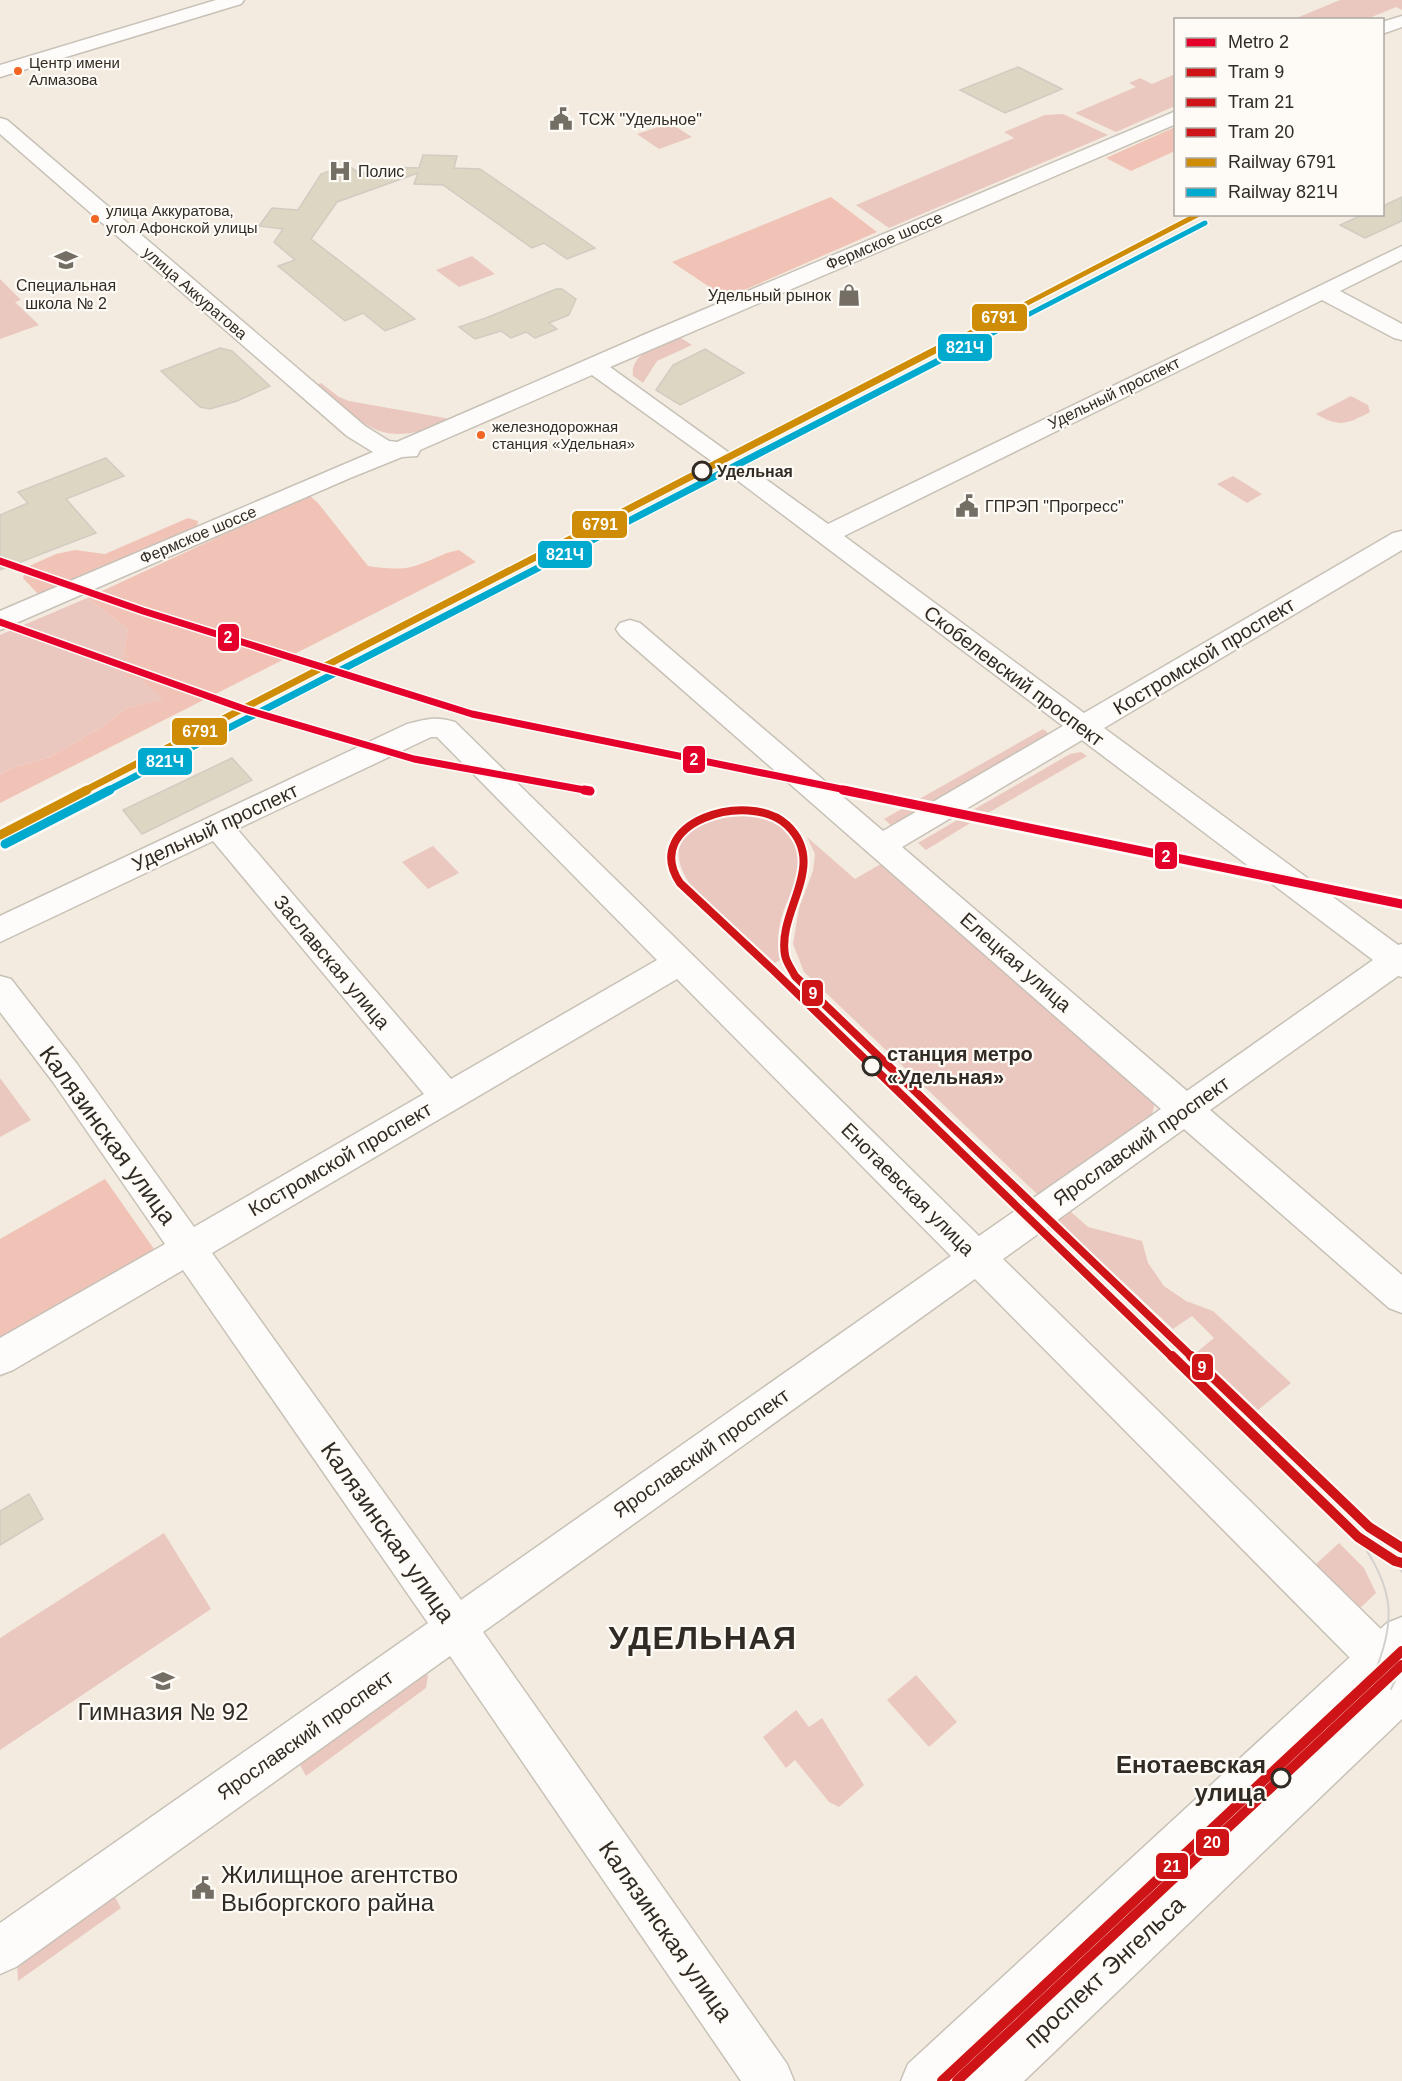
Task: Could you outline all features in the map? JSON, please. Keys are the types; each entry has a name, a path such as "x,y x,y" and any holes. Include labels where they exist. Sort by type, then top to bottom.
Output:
{"street":[{"path":"0,71 235,0"},
{"path":"1384,29 1402,21"},
{"name":"Фермское шоссе","path":"0,621 1174,118"},
{"name":"улица Аккуратова","path":"0,124 356,431 382,447 396,450"},
{"name":"Удельный проспект","path":"825,535 1402,252"},
{"path":"1323,291 1402,333"},
{"name":"Фермское шоссе","path":"396,450 431,450 575,389 593,365"},
{"name":"Скобелевский проспект","path":"593,365 726,460 1083,728 1400,960"},
{"name":"Скобелевский проспект","path":"575,389 601,385 626,389"},
{"name":"Костромской проспект","path":"881,846 1402,539"},
{"name":"Елецкая улица","path":"630,629 1402,1297"},
{"name":"Удельный проспект","path":"0,930 417,731 431,727"},
{"name":"Енотаевская улица","path":"431,727 445,729 452,734 977,1258 1395,1662"},
{"name":"Заславская улица","path":"217,826 447,1097"},
{"name":"Ярославский проспект","path":"0,1951 1186,1109 1400,960"},
{"name":"Костромской проспект","path":"0,1358 680,962"},
{"name":"Калязинская улица","path":"0,988 65,1073 189,1248 770,2081"},
{"name":"проспект Энгельса","path":"926,2081 1395,1662"},
{"name":"проспект Энгельса","path":"989,2081 1395,1662"}],"shaded area":[{"path":"1340,0 1402,0 1402,10 1396,7 1369,18 1296,18"},
{"path":"1174,76 1174,106 1116,132 1075,113 1136,87 1129,83 1140,78 1152,84"},
{"path":"1063,114 1108,135 889,228 856,205 1014,138 1004,132 1045,115"},
{"path":"670,123 692,137 659,149 637,134"},
{"path":"1174,127 1174,151 1131,171 1106,158"},
{"path":"831,197 877,232 726,298 672,262"},
{"path":"472,256 495,274 459,287 436,270"},
{"path":"0,279 21,300 15,302 39,325 0,339"},
{"path":"678,336 692,345 657,361 643,383 633,376 633,368 641,355"},
{"path":"321,383 339,397 349,401 445,418 452,422 407,434 391,434 377,430 350,413 316,385"},
{"path":"1351,396 1368,405 1370,412 1343,423 1331,421 1316,414"},
{"path":"1233,476 1262,494 1247,503 1217,484"},
{"path":"309,495 318,503 368,566 395,569 411,567 459,550 476,562 0,803 0,775 9,769 50,757 102,727 126,708 163,699 140,679 126,677 123,658 128,629 87,598"},
{"path":"188,518 198,521 197,527 42,594 37,593 23,578 27,567 56,554 75,550 105,554"},
{"path":"87,598 128,629 123,658 140,679 164,699 126,708 102,727 50,757 9,769 0,775 0,635"},
{"path":"1043,729 1051,735 893,827 884,819"},
{"path":"1081,752 1087,756 981,817 973,810 1070,754"},
{"path":"725,812 766,820 790,834 798,844 801,857 800,872 781,918 778,934 780,960 775,963 691,886 683,872 679,859 679,848 683,839 699,823"},
{"path":"964,816 972,822 926,850 918,843"},
{"path":"807,837 855,879 884,862 1155,1103 1152,1114 1037,1194 804,972 793,944 799,908 813,871 815,854"},
{"path":"433,846 459,873 428,889 402,862"},
{"path":"0,1078 31,1120 0,1137"},
{"path":"105,1179 154,1249 0,1339 0,1239"},
{"path":"1070,1211 1088,1227 1142,1241 1148,1263 1164,1286 1186,1301 1213,1311 1291,1383 1258,1410 1197,1352 1214,1338 1192,1316 1173,1329 1057,1220"},
{"path":"164,1533 211,1609 0,1750 0,1638"},
{"path":"1339,1543 1364,1568 1376,1593 1358,1610 1314,1566"},
{"path":"424,1669 428,1676 426,1688 306,1776 297,1760"},
{"path":"916,1675 957,1722 929,1747 887,1700"},
{"path":"796,1710 809,1727 822,1718 864,1785 839,1807 829,1802 795,1760 786,1768 763,1737"},
{"path":"109,1896 115,1897 121,1908 18,1981 17,1961"}],"building":[{"path":"1018,67 1062,89 1005,113 960,90"},
{"path":"423,155 457,156 454,168 480,169 595,248 567,259 544,243 532,248 443,185 414,184 418,173 337,202 311,239 415,319 385,331 363,313 345,321 278,266 295,260 274,242 283,229 259,226 272,208 298,210 321,174 347,165 361,174 381,167 419,168"},
{"path":"1402,197 1402,221 1365,238 1340,225 1360,216 1384,216 1384,206"},
{"path":"556,289 562,289 576,299 569,315 549,323 557,329 535,338 526,332 511,338 501,331 475,339 459,327 486,318"},
{"path":"220,348 232,351 270,386 237,401 210,409 200,407 161,371"},
{"path":"705,349 744,373 680,405 656,390 673,365"},
{"path":"106,458 124,476 66,499 96,533 0,570 0,515 28,503 18,492"},
{"path":"232,758 252,780 142,834 123,810"},
{"path":"29,1494 43,1519 0,1545 0,1511"}],"tram line":[{"name":"9","path":"1402,1548 1369,1527 795,976 785,957 784,937 802,878 805,859 800,841 786,824 761,812 734,810 707,817 681,834 675,841 670,854 671,868 680,883 773,970 1358,1537 1395,1561 1402,1563"},
{"path":"1369,1527 1402,1572"},
{"path":"1358,1537 1379,1574 1388,1606 1386,1639 1372,1680"},
{"name":"21","path":"942,2081 1402,1651"},
{"name":"20","path":"957,2081 1402,1665"},
{"path":"1391,1689 1402,1666"}],"metro line":[{"name":"2","path":"0,561 143,611 472,714 1402,904"},
{"name":"2","path":"0,622 247,710 414,759 590,791"}],"rail line":[{"name":"6791","path":"0,835 1195,216"},
{"name":"821Ч","path":"5,844 1205,223"}],"place":[{"name":"Центр имени Алмазова","path":"18,71"},
{"name":"ТСЖ \"Удельное\"","path":"561,119"},
{"name":"Полис","path":"340,171"},
{"name":"улица Аккуратова, угол Афонской улицы","path":"95,219"},
{"name":"Специальная школа № 2","path":"66,260"},
{"name":"Удельный рынок","path":"849,295"},
{"name":"железнодорожная станция «Удельная»","path":"481,435"},
{"name":"Удельная","path":"702,471"},
{"name":"ГПРЭП \"Прогресс\"","path":"967,506"},
{"name":"станция метро «Удельная»","path":"872,1066"},
{"name":"Гимназия № 92","path":"163,1681"},
{"name":"Енотаевская улица","path":"1281,1778"},
{"name":"Жилищное агентство Выборгского райна","path":"203,1888"}],"district":[{"name":"УДЕЛЬНАЯ","path":"703,1638"}]}
